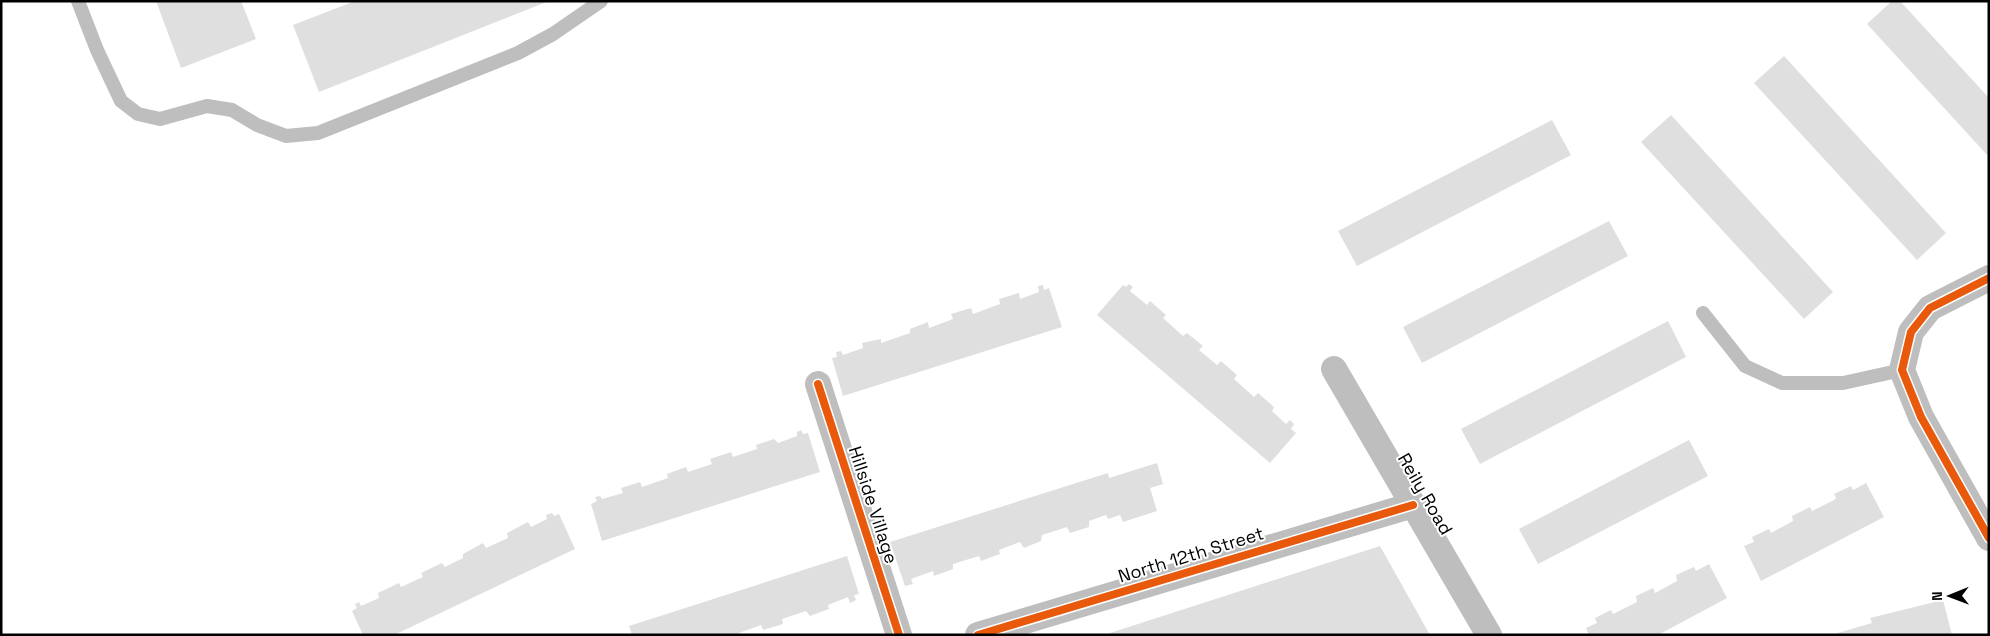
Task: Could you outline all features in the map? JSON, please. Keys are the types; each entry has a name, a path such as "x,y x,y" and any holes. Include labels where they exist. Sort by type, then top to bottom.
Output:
{"street":[{"path":"1989,278 1930,308 1911,332 1902,370 1921,417 1989,538"},
{"name":"Reily Road","path":"1334,369 1489,635"},
{"name":"Hillside Village","path":"818,384 898,635"},
{"name":"North 12th Street","path":"978,635 1413,505"}],"lane":[{"path":"78,1 96,50 121,101 138,114 160,119 207,106 232,110 257,125 286,136 318,133 518,53 553,34 601,1"},
{"path":"1703,313 1745,366 1782,383 1843,383 1902,370"}],"building":[{"path":"156,1 241,1 256,39 181,68"},
{"path":"355,1 549,1 319,92 293,25"},
{"path":"1892,1 1900,1 1989,98 1989,157 1867,24"},
{"path":"1784,56 1946,233 1917,260 1754,83"},
{"path":"1671,115 1833,292 1804,319 1641,142"},
{"path":"1552,120 1571,155 1357,266 1338,231"},
{"path":"1609,221 1628,256 1422,363 1403,327"},
{"path":"1129,284 1133,287 1130,291 1147,305 1150,301 1166,315 1163,318 1183,336 1187,333 1203,346 1199,350 1217,365 1221,361 1237,375 1234,379 1254,397 1258,393 1274,407 1272,411 1286,424 1290,420 1294,424 1291,429 1296,433 1270,463 1097,315 1123,285 1126,287"},
{"path":"1043,285 1044,290 1049,288 1062,327 843,396 832,358 837,357 836,352 841,351 843,355 863,348 862,343 881,339 881,343 910,333 910,329 928,322 929,328 953,319 951,314 971,308 973,314 1000,304 999,299 1019,293 1020,299 1039,292 1038,286"},
{"path":"1668,321 1686,357 1480,464 1461,429"},
{"path":"801,430 803,434 808,433 820,472 602,541 591,504 597,501 595,497 600,496 602,499 623,493 621,488 640,482 642,487 668,478 667,474 686,467 688,472 712,464 710,459 731,452 733,457 757,449 756,445 774,439 778,443 797,436 797,432"},
{"path":"1689,440 1708,476 1538,564 1519,529"},
{"path":"1157,463 1163,484 1150,488 1157,511 1123,522 1120,515 1108,519 1106,515 1089,521 1089,527 1070,533 1067,527 1042,535 1041,541 1024,548 1020,542 999,550 1000,554 981,561 979,556 953,564 953,569 934,576 933,571 911,579 913,584 905,586 890,542 1108,473 1109,478"},
{"path":"1866,483 1884,517 1761,581 1744,546 1754,542 1752,537 1769,529 1771,533 1793,521 1792,516 1810,507 1812,511 1834,500 1836,498 1834,494 1851,486 1853,490"},
{"path":"552,513 554,516 559,514 575,549 394,635 363,635 352,611 357,608 355,604 359,602 361,606 379,598 378,593 399,583 401,587 423,577 421,573 442,563 445,567 463,558 463,554 483,543 486,548 508,538 507,533 528,522 531,527 547,519 546,515"},
{"path":"1380,546 1430,635 1107,635 1107,634"},
{"path":"847,556 859,594 854,595 856,600 850,603 848,597 828,605 829,609 810,616 806,611 782,619 783,624 763,630 761,625 739,633 739,635 632,635 629,626"},
{"path":"1709,564 1727,598 1658,635 1589,635 1586,628 1597,623 1595,618 1611,610 1613,614 1637,602 1636,596 1653,588 1655,593 1677,581 1676,575 1694,567 1696,571"},
{"path":"1943,600 1952,635 1831,635 1872,623 1870,618"}],"cycle path":[{"path":"1989,278 1930,308 1911,332 1902,370 1921,417 1989,538"},
{"path":"818,384 899,635"},
{"path":"978,635 1413,505"}]}
